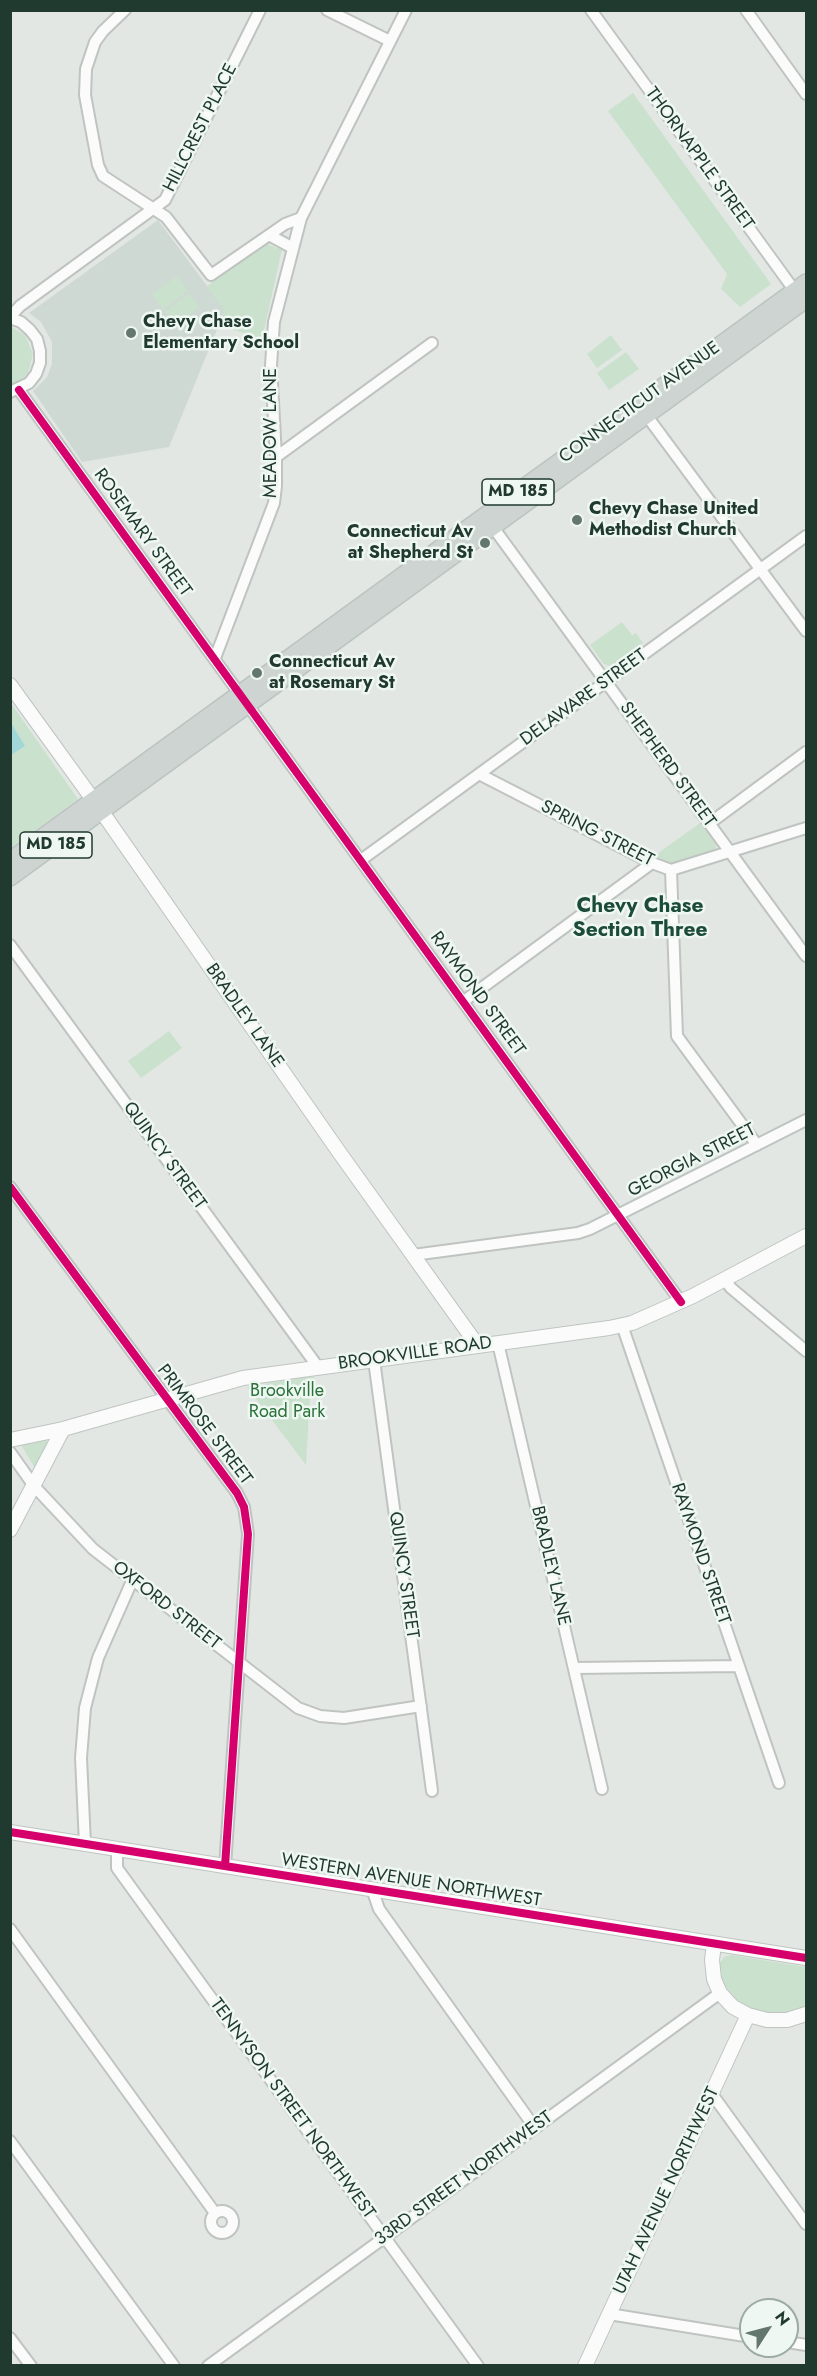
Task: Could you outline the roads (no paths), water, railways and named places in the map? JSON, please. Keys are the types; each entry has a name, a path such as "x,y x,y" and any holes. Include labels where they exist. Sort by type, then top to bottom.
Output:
{"main road":[{"name":"CONNECTICUT AVENUE","path":"10,878 98,806 643,410 804,296"},
{"name":"CONNECTICUT AVENUE","path":"10,860 98,806"}],"street":[{"path":"126,10 114,18 95,42 86,69 85,95 100,171 109,181 166,217 211,275 285,224 302,218"},
{"name":"HILLCREST PLACE","path":"10,318 22,305 165,200 260,10"},
{"path":"327,10 390,41"},
{"name":"MEADOW LANE","path":"214,658 271,513 276,486 271,365 273,333 293,248 302,218 406,10"},
{"name":"THORNAPPLE STREET","path":"591,10 804,296"},
{"path":"746,10 807,94"},
{"path":"269,235 293,248"},
{"path":"10,318 21,322 30,330 37,339 40,351 40,363 36,374 28,383 15,391"},
{"path":"276,457 432,343"},
{"name":"ROSEMARY STREET","path":"15,391 245,699"},
{"path":"643,410 807,631"},
{"name":"SHEPHERD STREET","path":"489,522 807,956"},
{"name":"DELAWARE STREET","path":"361,860 807,536"},
{"name":"BRADLEY LANE","path":"10,685 98,806 478,1346"},
{"name":"RAYMOND STREET","path":"245,699 681,1302"},
{"path":"710,823 807,752"},
{"name":"SPRING STREET","path":"479,774 652,863 671,870 677,1036 757,1145"},
{"path":"671,870 807,828"},
{"path":"464,1001 652,863"},
{"name":"QUINCY STREET","path":"10,945 318,1367"},
{"name":"GEORGIA STREET","path":"413,1255 578,1233 620,1215 807,1119"},
{"name":"PRIMROSE STREET","path":"10,1187 165,1399 237,1493 247,1515 248,1534 225,1866"},
{"name":"BROOKVILLE ROAD","path":"10,1440 63,1429 232,1380 622,1325 653,1315 681,1302 807,1236"},
{"path":"725,1280 731,1288 807,1351"},
{"name":"RAYMOND STREET","path":"622,1325 778,1783"},
{"name":"BRADLEY LANE","path":"498,1343 602,1789"},
{"name":"QUINCY STREET","path":"374,1359 432,1791"},
{"path":"10,1530 63,1429"},
{"name":"OXFORD STREET","path":"10,1452 34,1486 87,1543 132,1581 298,1708 320,1716 344,1718 421,1706"},
{"path":"85,1844 81,1758 85,1708 98,1658 132,1581"},
{"path":"573,1668 739,1666"},
{"name":"WESTERN AVENUE NORTHWEST","path":"10,1832 807,1958"},
{"name":"TENNYSON STREET NORTHWEST","path":"117,1849 117,1868 476,2365"},
{"path":"372,1889 379,1909 535,2128"},
{"path":"10,1929 215,2213"},
{"path":"714,1944 712,1966 720,1993 733,2007 748,2015 775,2020 807,2014"},
{"name":"33RD STREET NORTHWEST","path":"208,2366 720,1993"},
{"name":"UTAH AVENUE NORTHWEST","path":"585,2366 748,2015"},
{"path":"712,2094 807,2224"},
{"path":"10,2141 174,2366"},
{"path":"609,2314 739,2335"},
{"path":"10,2338 31,2366"}],"water":[{"path":"10,723 25,746 11,755"}],"place":[{"name":"Chevy Chase Elementary School","path":"131,333"},
{"name":"Chevy Chase United Methodist Church","path":"577,520"},
{"name":"Connecticut Av at Shepherd St","path":"485,543"},
{"name":"Connecticut Av at Rosemary St","path":"257,673"}],"district":[{"name":"Chevy Chase Section Three","path":"640,919"}],"park label":[{"name":"Brookville Road Park","path":"287,1402"}]}
